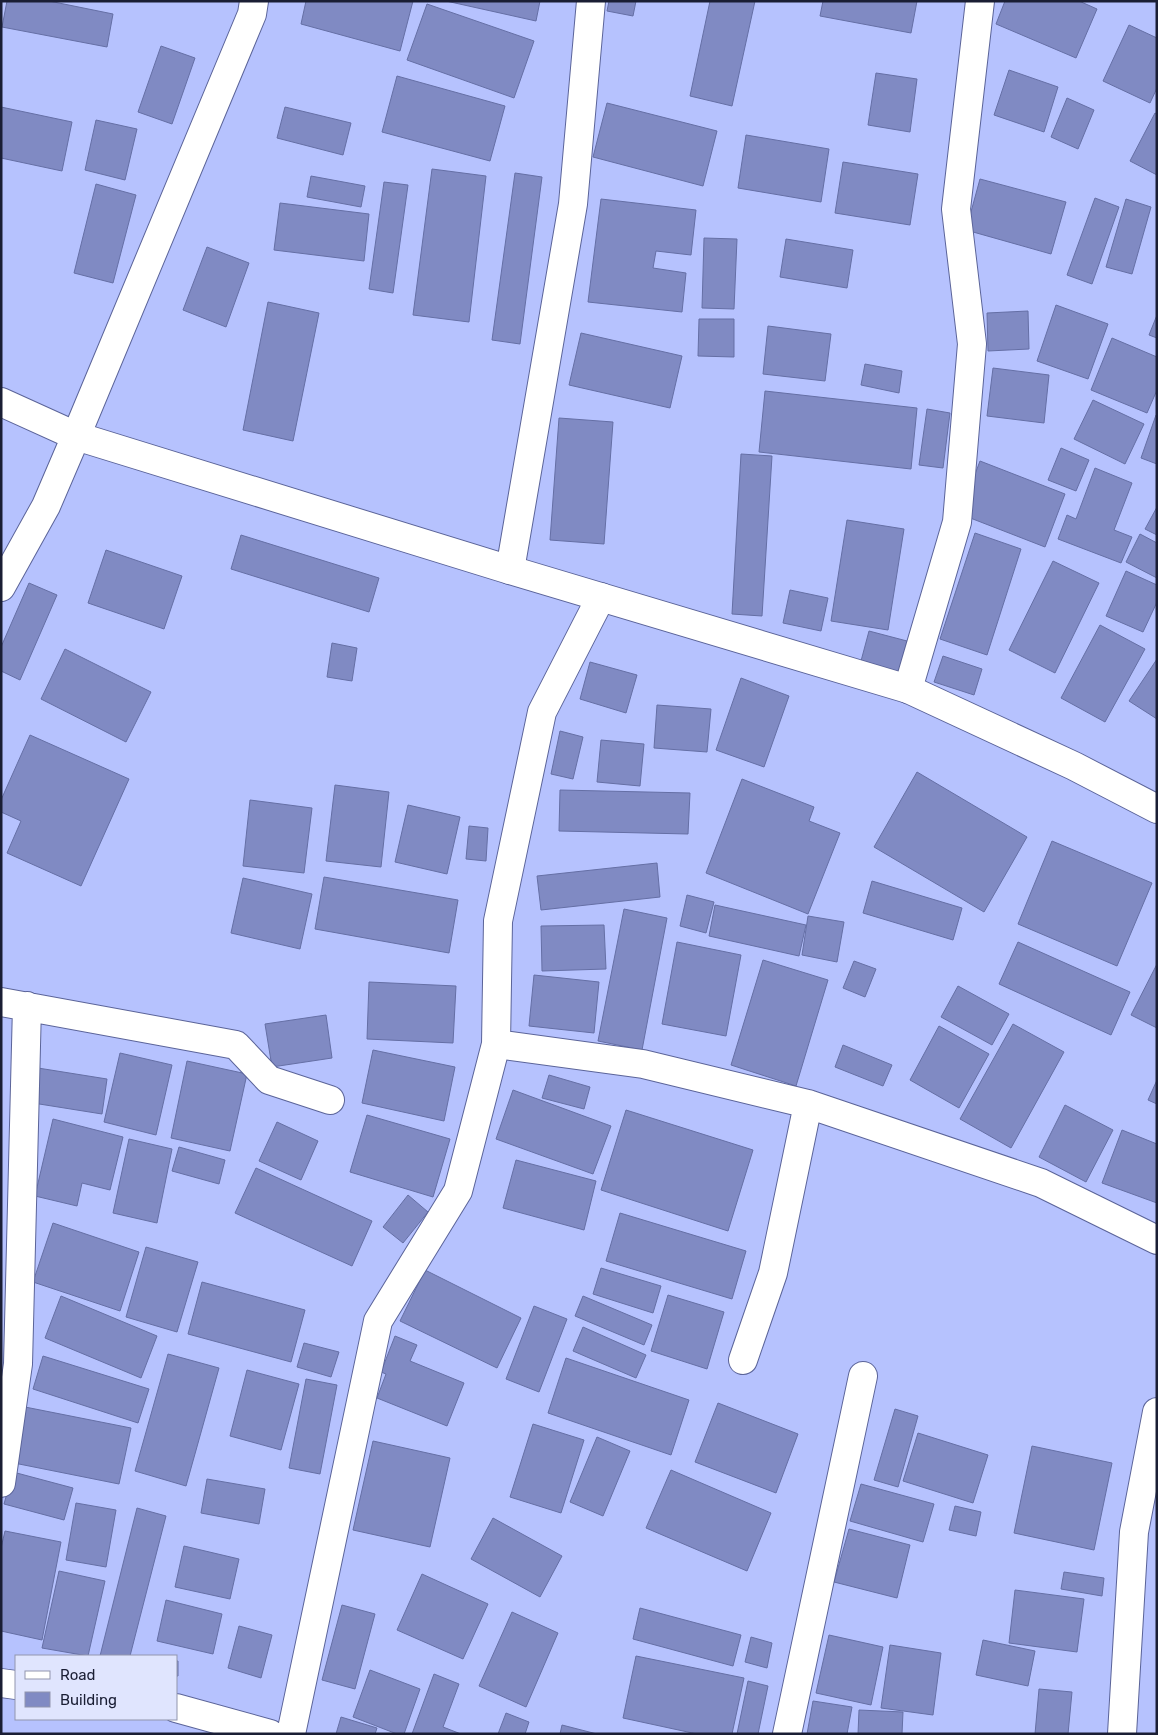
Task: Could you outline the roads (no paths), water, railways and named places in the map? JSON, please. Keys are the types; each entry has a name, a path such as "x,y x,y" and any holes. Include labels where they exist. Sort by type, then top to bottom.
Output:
{"street":[{"path":"1,587 46,506 252,14 254,1"},
{"path":"510,570 573,204 591,1"},
{"path":"908,689 957,522 972,344 956,209 980,1"},
{"path":"1,402 76,436 510,570 908,689 1074,766 1157,809"},
{"path":"291,1734 378,1322 458,1191 496,1044 498,921 542,712 600,597"},
{"path":"1,1483 18,1364 14,1004 236,1045 269,1080 330,1100"},
{"path":"496,1044 643,1064 808,1104 1041,1183 1157,1240"},
{"path":"743,1360 773,1273 808,1104"},
{"path":"787,1734 863,1376"},
{"path":"1122,1734 1134,1532 1157,1412"},
{"path":"1,1683 15,1684"},
{"path":"178,1709 270,1734"}]}
